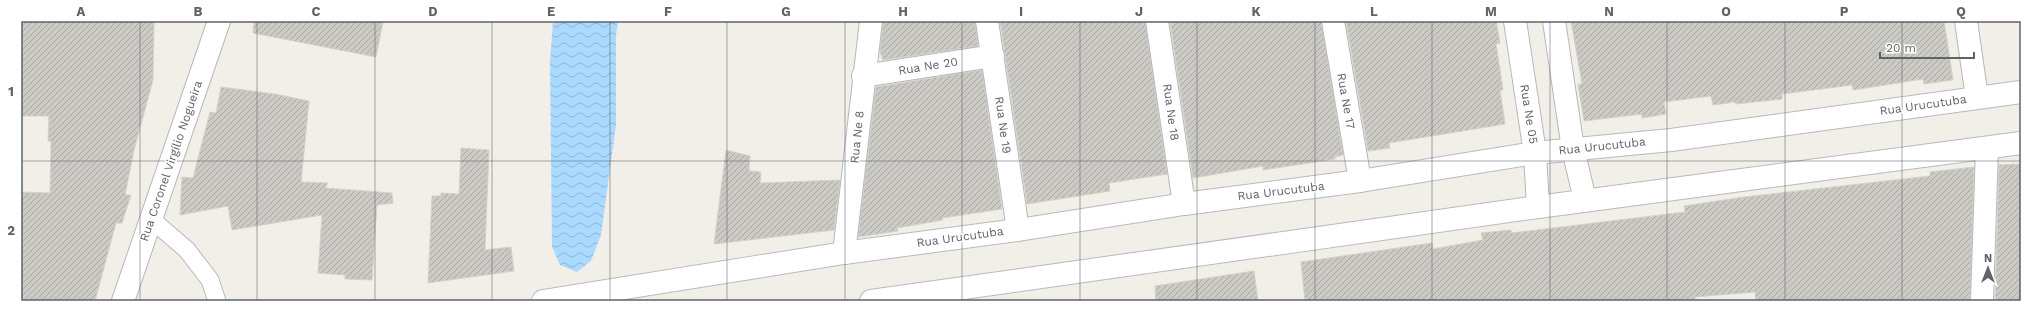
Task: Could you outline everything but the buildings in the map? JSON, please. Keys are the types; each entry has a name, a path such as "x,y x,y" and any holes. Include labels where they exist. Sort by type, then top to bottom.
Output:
{"street":[{"name":"Rua Coronel Virgílio Nogueira","path":"123,301 219,21"},
{"name":"Rua Ne 8","path":"844,253 863,76 871,21"},
{"name":"Rua Ne 19","path":"987,21 994,56 1018,230"},
{"name":"Rua Ne 18","path":"1157,21 1184,204"},
{"name":"Rua Ne 17","path":"1333,21 1360,181"},
{"name":"Rua Ne 05","path":"1515,21 1535,153 1538,207"},
{"path":"1554,21 1573,149 1585,200"},
{"path":"1966,21 1977,98"},
{"name":"Rua Ne 20","path":"863,76 994,56"},
{"name":"Rua Urucutuba","path":"543,301 844,253 1018,230 1184,204 1360,181 1535,153 1671,140 2021,92"},
{"path":"876,301 1585,200 2021,143"},
{"path":"1982,301 1987,148"}],"lane":[{"path":"151,219 187,250 210,280 218,301"}],"water":[{"path":"553,21 618,21 616,36 616,125 601,235 591,261 577,272 560,265 552,247 550,62"}]}
